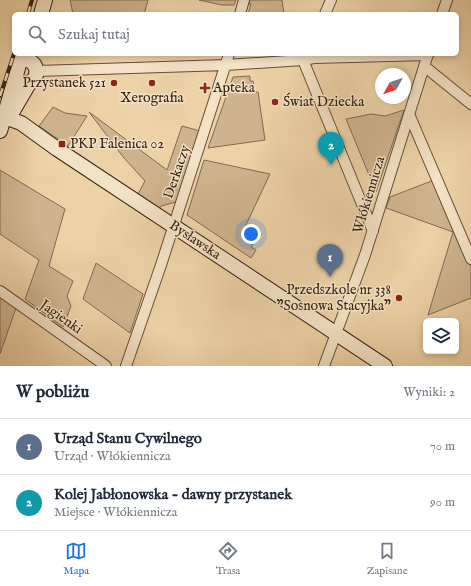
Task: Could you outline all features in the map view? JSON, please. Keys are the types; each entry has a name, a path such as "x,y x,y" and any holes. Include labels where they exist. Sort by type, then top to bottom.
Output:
{"street":[{"path":"241,12 244,0"},
{"path":"326,12 332,0"},
{"path":"443,12 447,0"},
{"name":"Derkaczy","path":"126,366 228,56"},
{"path":"3,124 15,80 29,64 226,65 305,57 371,56"},
{"name":"Włókiennicza","path":"324,366 373,231 427,56"},
{"path":"305,57 373,231"},
{"path":"15,80 23,84 29,64"},
{"path":"3,124 29,64"},
{"path":"424,66 471,104"},
{"path":"409,114 471,259"},
{"name":"Bysławska","path":"3,124 21,123 57,149 385,366"},
{"name":"Jagienki","path":"0,291 106,366"}],"shaded area":[{"path":"70,0 148,0 145,12 73,12"},
{"path":"199,0 236,0 234,5 222,5"},
{"path":"250,0 282,0 284,12 249,12 251,4 249,4"},
{"path":"250,76 250,81 253,81 255,92 258,92 265,140 208,148 233,77"},
{"path":"53,107 65,113 87,116 68,146 39,126"},
{"path":"404,110 376,192 346,119 371,114 385,116"},
{"path":"89,112 167,170 182,126 200,131 176,202 161,206 159,209 138,194 145,181 124,158"},
{"path":"204,160 270,174 245,227 247,236 255,241 251,247 256,250 251,258 187,215"},
{"path":"0,170 65,209 49,266 73,281 67,296 71,306 63,327 25,299 39,260 0,234"},
{"path":"434,180 471,268 471,298 428,315 453,232 386,208 390,197"},
{"path":"96,263 143,294 130,333 83,299"},
{"path":"0,297 16,308 0,354"}],"railway":[{"path":"29,12 32,0"},
{"path":"0,96 13,56"}],"place":[{"name":"Przystanek 521","path":"114,83"},
{"name":"Xerografia","path":"152,83"},
{"name":"Apteka","path":"205,88"},
{"name":"Świat Dziecka","path":"275,102"},
{"name":"PKP Falenica 02","path":"62,144"},
{"name":"Kolej Jabłonowska - dawny przystanek","path":"331,165"},
{"name":"Urząd Stanu Cywilnego","path":"330,277"},
{"name":"Przedszkole nr 338 \"Sosnowa Stacyjka\"","path":"399,298"}]}
